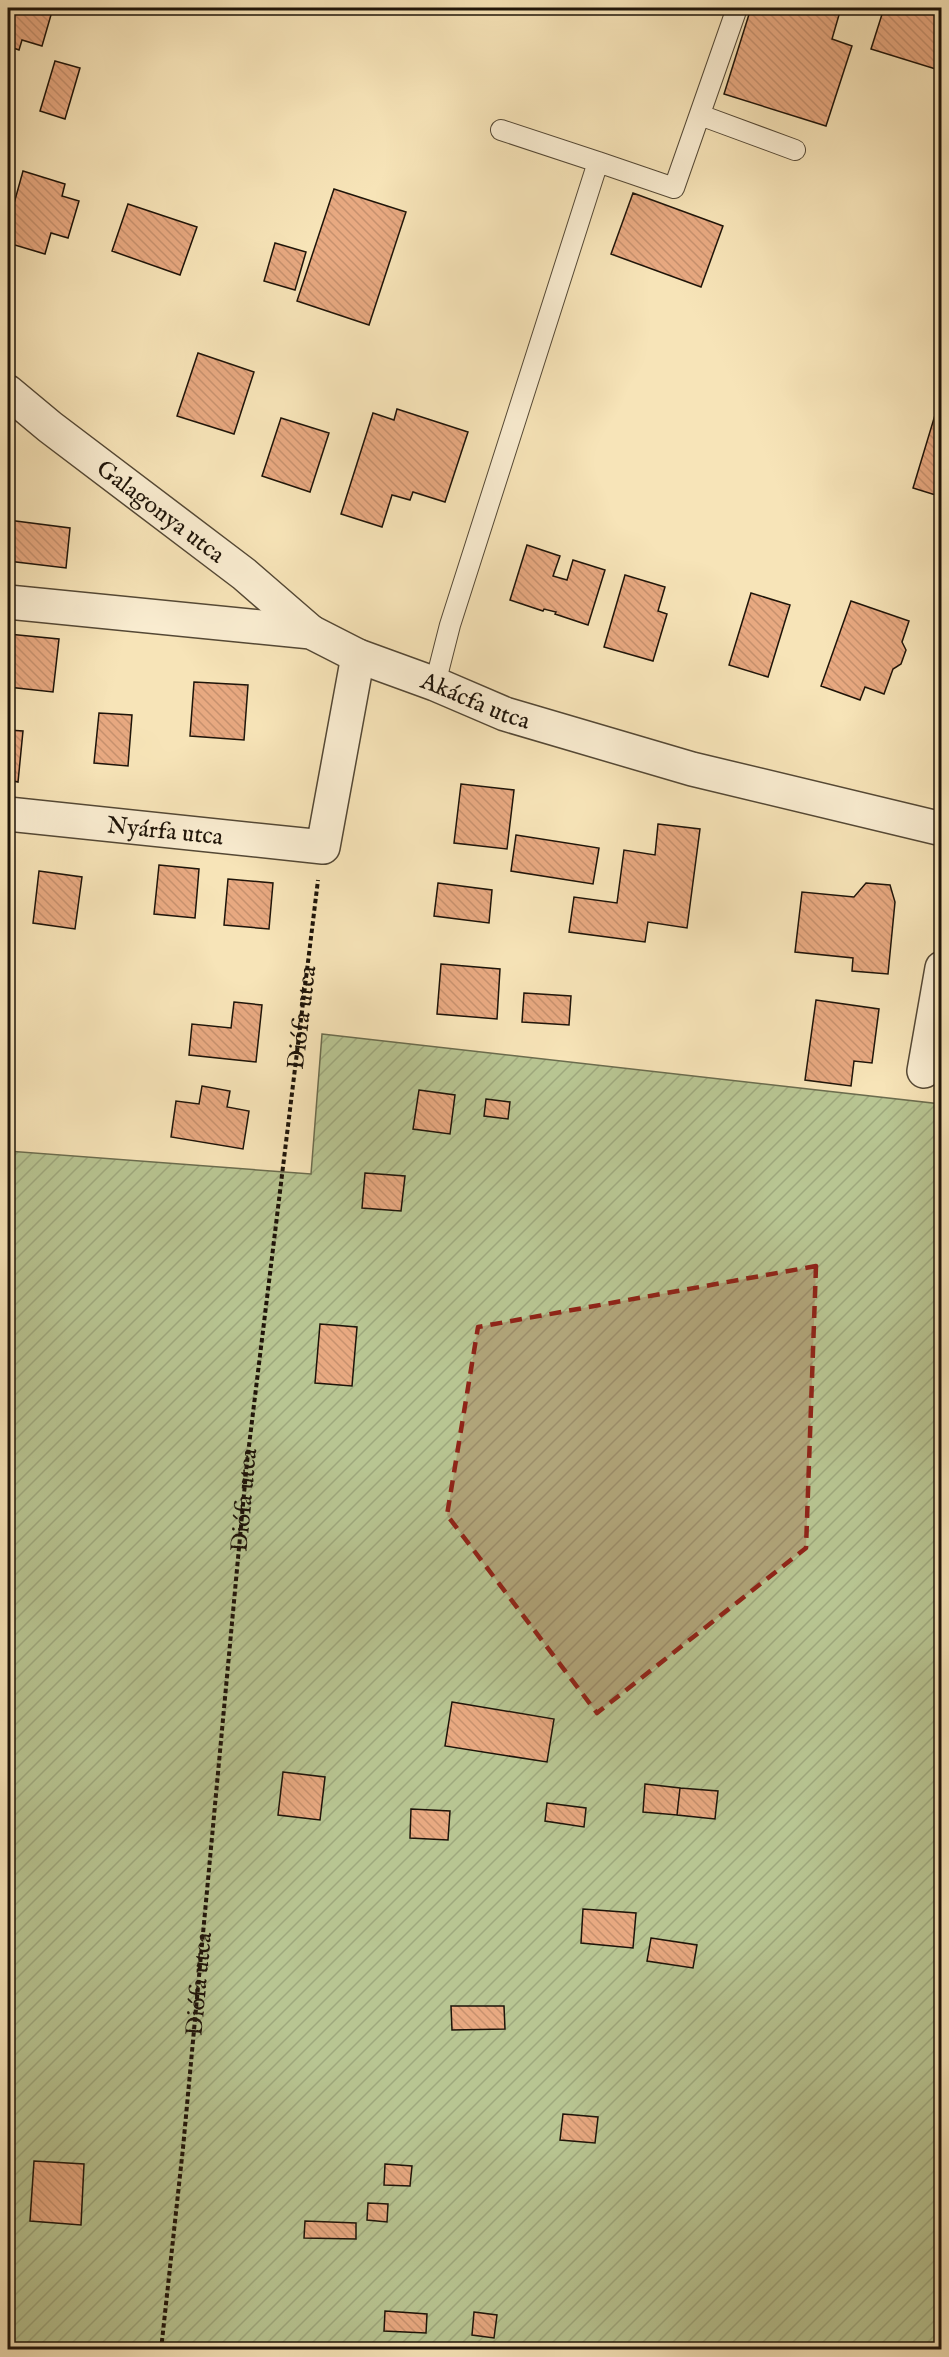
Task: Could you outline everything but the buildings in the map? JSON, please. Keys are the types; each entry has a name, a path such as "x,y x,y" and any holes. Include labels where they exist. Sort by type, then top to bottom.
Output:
{"street":[{"name":"Galagonya utca","path":"8,392 59,434 244,574 311,632"},
{"name":"Akácfa utca","path":"8,602 311,632 358,657 435,684 506,714 692,770 942,829"},
{"path":"323,847 358,657"},
{"name":"Nyárfa utca","path":"8,814 323,847"},
{"path":"924,1071 942,968"}],"lane":[{"path":"501,130 674,188 736,8"},
{"path":"700,115 795,150"},
{"path":"435,684 450,625 598,162"}],"path":[{"name":"Diófa utca","path":"161,2349 183,2148 247,1462 323,847"}],"highlighted area":[{"path":"816,1266 806,1548 597,1713 447,1515 478,1327"}],"green space":[{"path":"322,1034 941,1104 941,2349 8,2349 8,1151 311,1174"}]}
